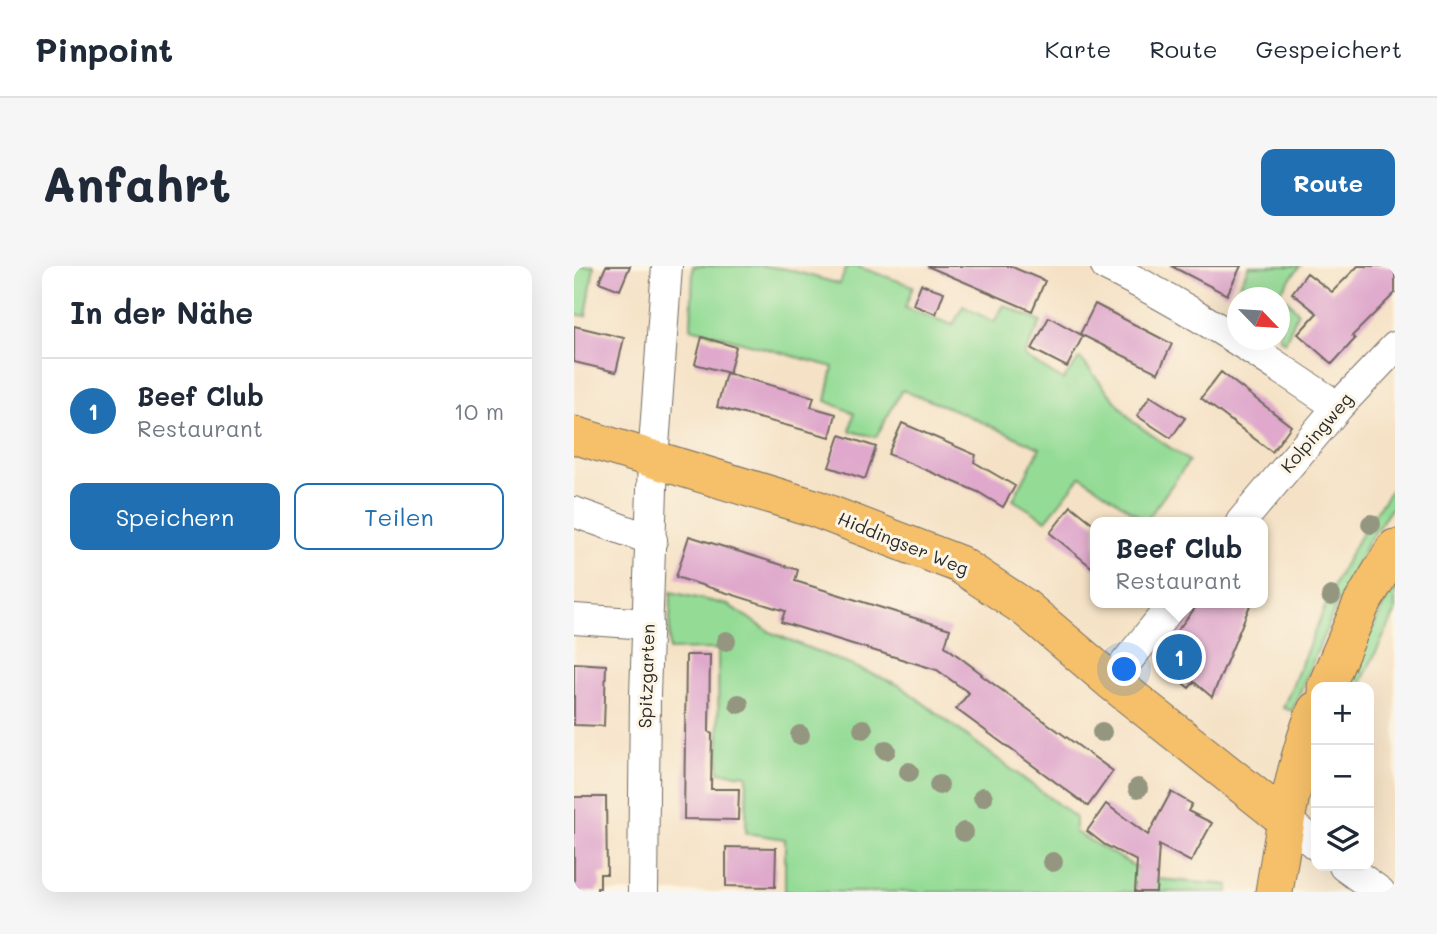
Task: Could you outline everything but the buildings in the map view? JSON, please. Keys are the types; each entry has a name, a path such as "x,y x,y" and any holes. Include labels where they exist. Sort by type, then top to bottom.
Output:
{"main road":[{"name":"Hiddingser Weg","path":"574,435 814,508 959,564 1024,607 1111,681 1286,820"},
{"path":"1328,682 1360,605 1395,548"},
{"path":"1274,892 1286,820 1311,722"}],"street":[{"name":"Spitzgarten","path":"643,892 645,695 653,460 667,266"},
{"path":"1106,266 1238,340 1338,407"},
{"name":"Kolpingweg","path":"1245,517 1338,407 1395,347"},
{"path":"574,512 652,540"},
{"path":"1111,681 1170,608"},
{"path":"574,619 648,624"},
{"name":"Hiddingser Weg","path":"1286,820 1311,841"},
{"path":"1351,871 1380,892"}],"green space":[{"path":"574,266 594,266 586,316 574,314"},
{"path":"693,266 764,266 786,269 840,284 847,266 856,266 913,286 905,308 953,325 963,306 994,322 1004,305 1041,322 1024,356 1063,380 1080,358 1132,421 1189,461 1149,517 1140,517 1081,476 1046,520 1013,500 1040,448 902,390 876,437 850,431 854,413 826,401 833,367 691,328"},
{"path":"1249,266 1300,266 1284,287 1239,287"},
{"path":"1290,303 1298,312 1290,330"},
{"path":"1395,484 1395,503 1368,542 1337,604 1292,711 1283,708 1336,580 1360,536"},
{"path":"1395,582 1395,613 1361,682 1349,682"},
{"path":"671,592 728,605 772,633 899,685 1075,817 1075,832 1157,879 1229,885 1228,892 785,892 785,839 746,833 747,775 719,772 718,649 669,650"}],"place":[{"name":"Beef Club","path":"1179,657"}]}
